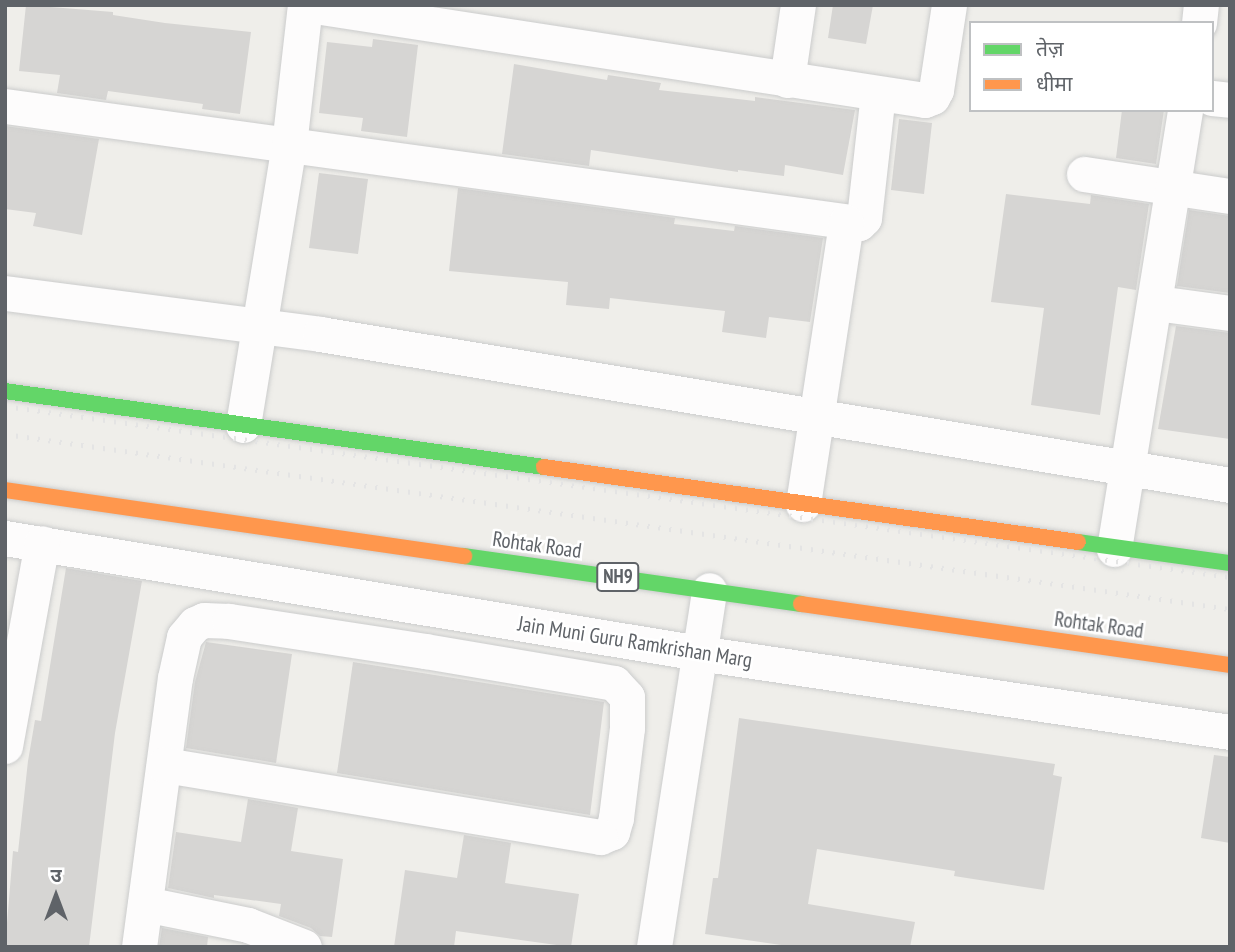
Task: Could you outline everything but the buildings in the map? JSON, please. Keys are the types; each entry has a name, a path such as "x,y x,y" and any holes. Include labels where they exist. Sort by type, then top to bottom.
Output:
{"main road":[{"path":"5,391 1230,564"},
{"name":"Rohtak Road","path":"5,490 1230,665"}],"street":[{"path":"243,425 289,145 307,5 448,16 787,79 878,94 930,99 956,64 949,5"},
{"path":"787,79 798,5"},
{"path":"5,106 859,223 864,218 878,94"},
{"path":"1114,549 1156,303 1185,112"},
{"path":"1084,174 1230,196"},
{"path":"803,504 846,222"},
{"path":"5,293 259,326 1230,485"},
{"path":"1156,303 1230,313"},
{"name":"Jain Muni Guru Ramkrishan Marg","path":"5,538 699,653 1230,732"},
{"path":"5,746 12,671 42,543"},
{"path":"139,947 164,765 184,637 198,569"},
{"path":"654,947 709,590"},
{"path":"164,765 600,837 612,832 616,818 627,728 627,697 614,684 229,621 204,620 189,628 184,637"},
{"path":"145,904 248,925 304,947"}],"railway":[{"path":"5,406 1230,577"},
{"path":"5,434 1230,609"}],"traffic: fast":[{"path":"5,391 544,467"},
{"path":"1078,542 1230,563"},
{"path":"464,556 801,604"}],"traffic: slow":[{"path":"544,467 1078,542"},
{"path":"5,490 464,556"},
{"path":"801,604 1230,665"}]}
